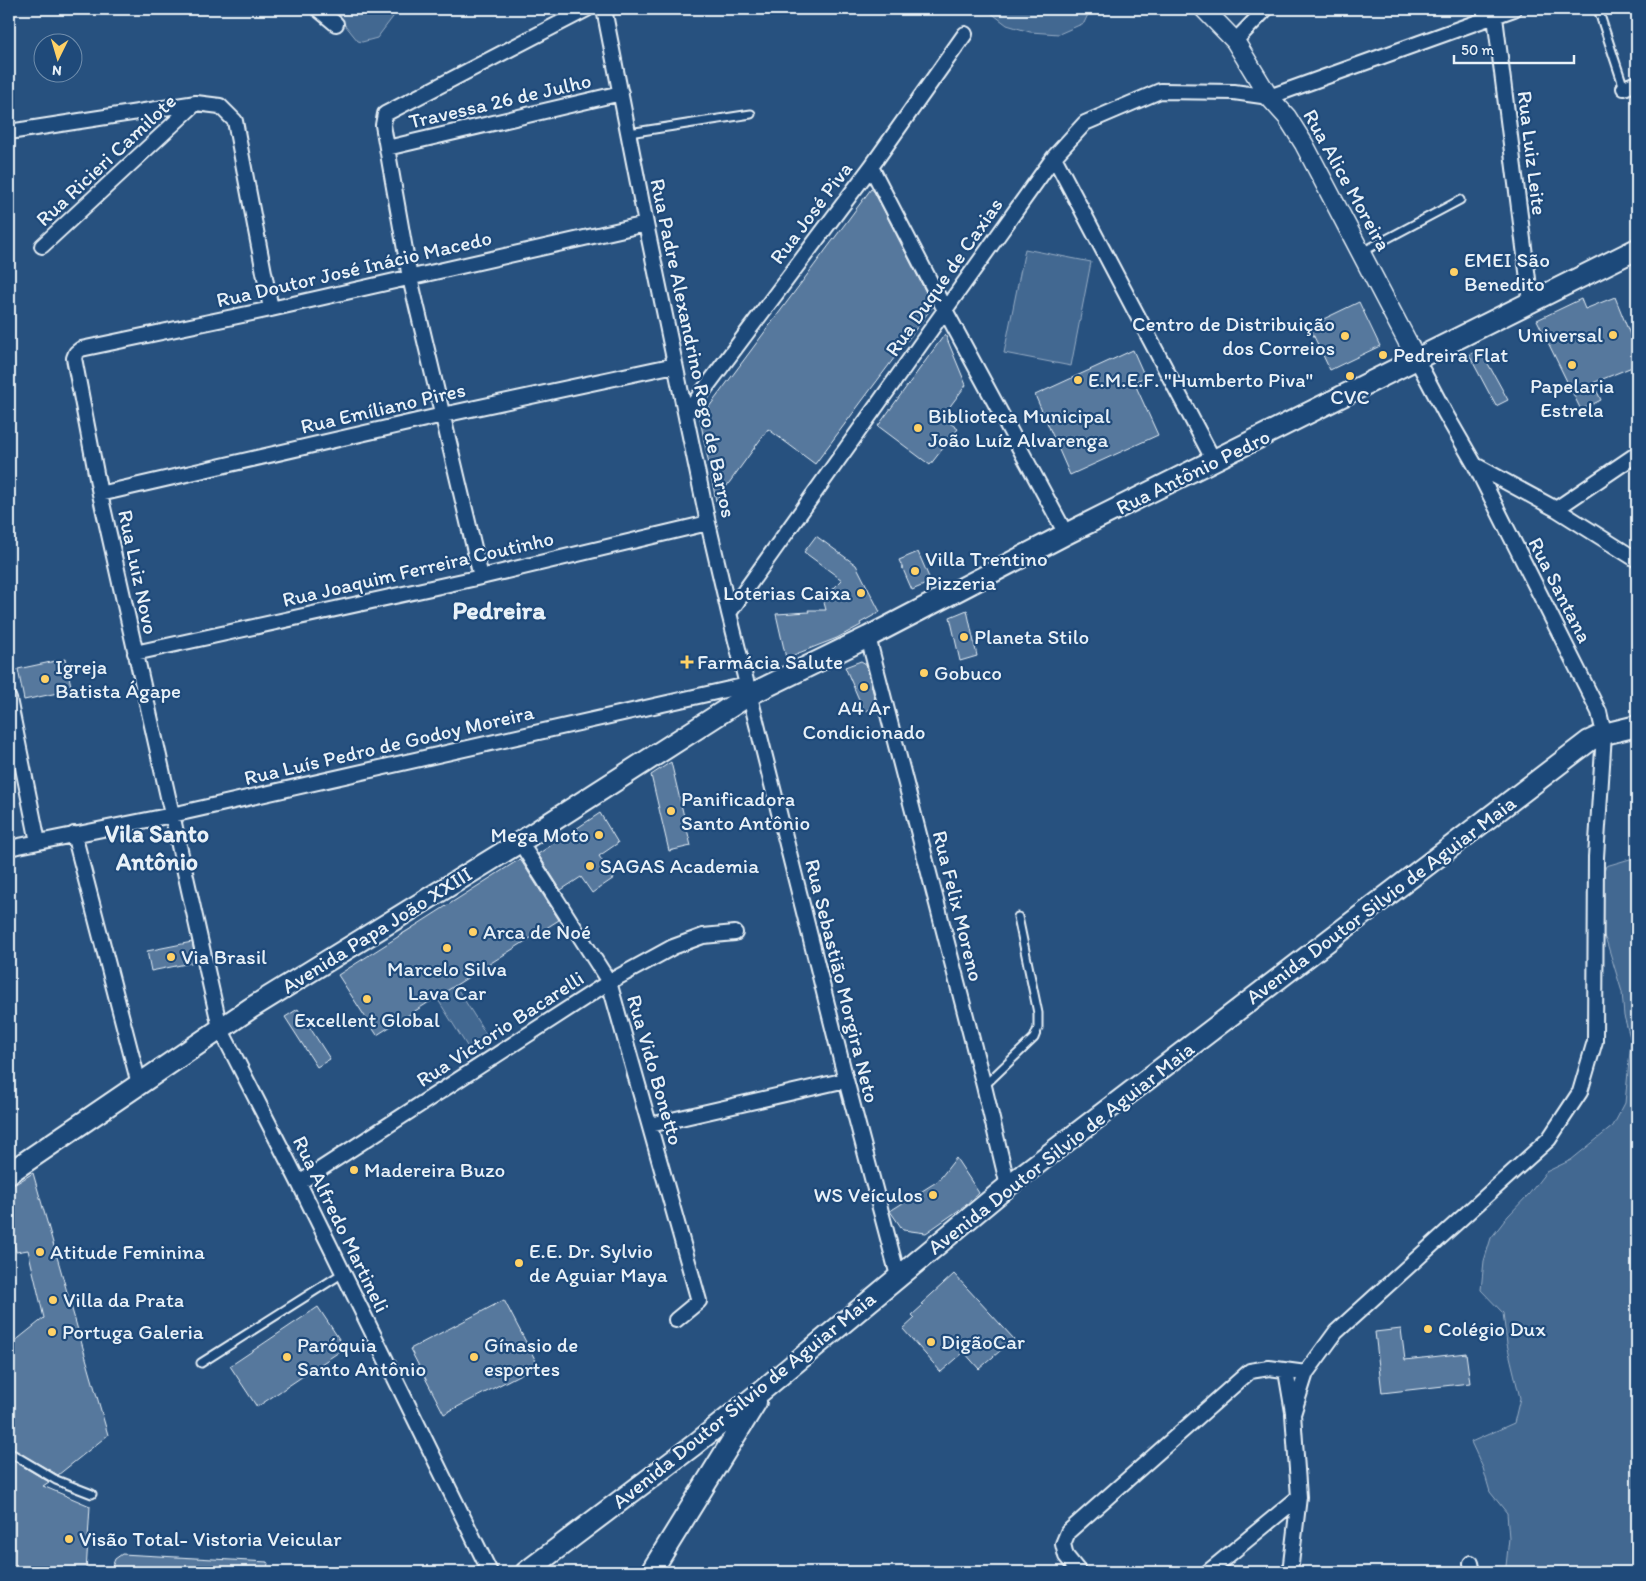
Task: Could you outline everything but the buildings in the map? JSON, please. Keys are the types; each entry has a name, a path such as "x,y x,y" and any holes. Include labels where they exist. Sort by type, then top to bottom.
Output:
{"main road":[{"name":"Rua Antônio Pedro","path":"748,690 868,638 1066,534 1214,462 1637,249"},
{"name":"Avenida Papa João XXIII","path":"9,1173 220,1028 520,842 748,690"},
{"name":"Avenida Doutor Silvio de Aguiar Maia","path":"526,1572 764,1389 1008,1186 1589,741 1604,734 1637,726"},
{"path":"651,1572 764,1389"},
{"path":"694,1444 714,1468"}],"street":[{"path":"318,9 336,24"},
{"path":"481,577 410,278 383,125 385,114 587,9"},
{"name":"Rua Padre Alexandrino Rego de Barros","path":"604,9 708,523 748,690"},
{"name":"Rua Alice Moreira","path":"1204,9 1235,41 1269,97 1287,117 1304,144 1417,360"},
{"path":"1235,41 1266,9"},
{"path":"1269,97 1494,12 1514,9"},
{"name":"Rua Luiz Leite","path":"1494,12 1531,303"},
{"name":"Rua José Piva","path":"686,414 871,167 965,34"},
{"name":"Rua Duque de Caxias","path":"729,613 1054,157 1085,123 1160,91 1234,92 1269,97"},
{"name":"Travessa 26 de Julho","path":"387,148 621,93"},
{"path":"9,132 196,103 220,106 235,121 271,309"},
{"name":"Rua Ricieri Camilote","path":"42,246 196,103"},
{"path":"1054,157 1214,462"},
{"path":"871,167 945,310 1066,534"},
{"name":"Rua Doutor José Inácio Macedo","path":"74,358 81,349 271,309 646,224"},
{"name":"Rua Luiz Novo","path":"74,358 100,494 220,1028"},
{"name":"Rua Santana","path":"1293,1414 1306,1374 1336,1332 1549,1138 1580,1092 1595,1041 1596,857 1604,734 1599,712 1476,465 1445,413 1417,360"},
{"name":"Rua Emíliano Pires","path":"100,494 443,415 675,365"},
{"path":"1556,509 1637,454"},
{"path":"1476,465 1556,509 1637,560"},
{"name":"Rua Joaquim Ferreira Coutinho","path":"135,653 481,577 708,523"},
{"name":"Rua Felix Moreno","path":"868,638 1008,1186"},
{"name":"Rua Luís Pedro de Godoy Moreira","path":"9,848 172,815 748,690"},
{"name":"Rua Sebastião Morgira Neto","path":"748,690 846,1080 898,1276"},
{"path":"9,699 38,842"},
{"path":"74,834 139,1084"},
{"name":"Rua Vido Bonetto","path":"520,842 609,982 699,1301 676,1320"},
{"name":"Rua Victorio Bacarelli","path":"298,1183 609,982 673,947 703,936 735,932"},
{"name":"Rua Alfredo Martineli","path":"220,1028 490,1572"},
{"path":"650,1125 846,1080"},
{"path":"1079,1572 1066,1556 1063,1544 1068,1532 1250,1371 1269,1368 1306,1374"},
{"path":"1286,1371 1293,1414 1299,1497 1290,1572"},
{"path":"1208,1572 1299,1497"}],"lane":[{"path":"1598,9 1631,86"},
{"path":"629,133 751,114"},
{"path":"1362,252 1460,200"},
{"path":"984,1086 1034,1038 1038,1028 1038,1013 1018,917"},
{"path":"202,1364 343,1273"},
{"path":"9,1452 56,1480 92,1494"}],"shaded area":[{"path":"323,9 399,9 377,38 362,42 358,41 341,20"},
{"path":"986,9 1090,10 1084,23 1059,34 1030,32 1007,25"},
{"path":"1025,249 1091,262 1071,366 1004,353"},
{"path":"1630,859 1637,859 1637,1572 1502,1572 1506,1566 1509,1538 1507,1513 1490,1492 1483,1468 1471,1442 1514,1423 1520,1398 1507,1344 1503,1313 1481,1290 1484,1261 1491,1238 1546,1172 1571,1160 1613,1126 1625,1103 1631,1041 1624,1016 1622,992 1607,943 1596,918 1598,889 1606,866"},
{"path":"417,925 491,1042 472,1054 398,936"}],"place":[{"name":"EMEI São Benedito","path":"1454,272"},
{"name":"Universal","path":"1613,335"},
{"name":"Centro de Distribuição dos Correios","path":"1345,336"},
{"name":"Pedreira Flat","path":"1383,355"},
{"name":"Papelaria Estrela","path":"1572,365"},
{"name":"CVC","path":"1350,376"},
{"name":"E.M.E.F. \"Humberto Piva\"","path":"1078,380"},
{"name":"Biblioteca Municipal João Luíz Alvarenga","path":"918,428"},
{"name":"Villa Trentino Pizzeria","path":"915,571"},
{"name":"Loterias Caixa","path":"861,593"},
{"name":"Planeta Stilo","path":"964,637"},
{"name":"Farmácia Salute","path":"687,662"},
{"name":"Gobuco","path":"924,673"},
{"name":"Igreja Batista Ágape","path":"45,679"},
{"name":"A4 Ar Condicionado","path":"864,687"},
{"name":"Panificadora Santo Antônio","path":"671,811"},
{"name":"Mega Moto","path":"599,835"},
{"name":"SAGAS Academia","path":"590,866"},
{"name":"Arca de Noé","path":"473,932"},
{"name":"Marcelo Silva Lava Car","path":"447,948"},
{"name":"Via Brasil","path":"171,957"},
{"name":"Excellent Global","path":"367,999"},
{"name":"Madereira Buzo","path":"354,1170"},
{"name":"WS Veículos","path":"933,1195"},
{"name":"Atitude Feminina","path":"40,1252"},
{"name":"E.E. Dr. Sylvio de Aguiar Maya","path":"519,1263"},
{"name":"Villa da Prata","path":"53,1300"},
{"name":"Colégio Dux","path":"1428,1329"},
{"name":"Portuga Galeria","path":"52,1332"},
{"name":"DigãoCar","path":"931,1342"},
{"name":"Paróquia Santo Antônio","path":"287,1357"},
{"name":"Gínasio de esportes","path":"474,1357"},
{"name":"Visão Total- Vistoria Veicular","path":"69,1539"}],"district":[{"name":"Pedreira","path":"499,610"},
{"name":"Vila Santo Antônio","path":"157,848"}]}
